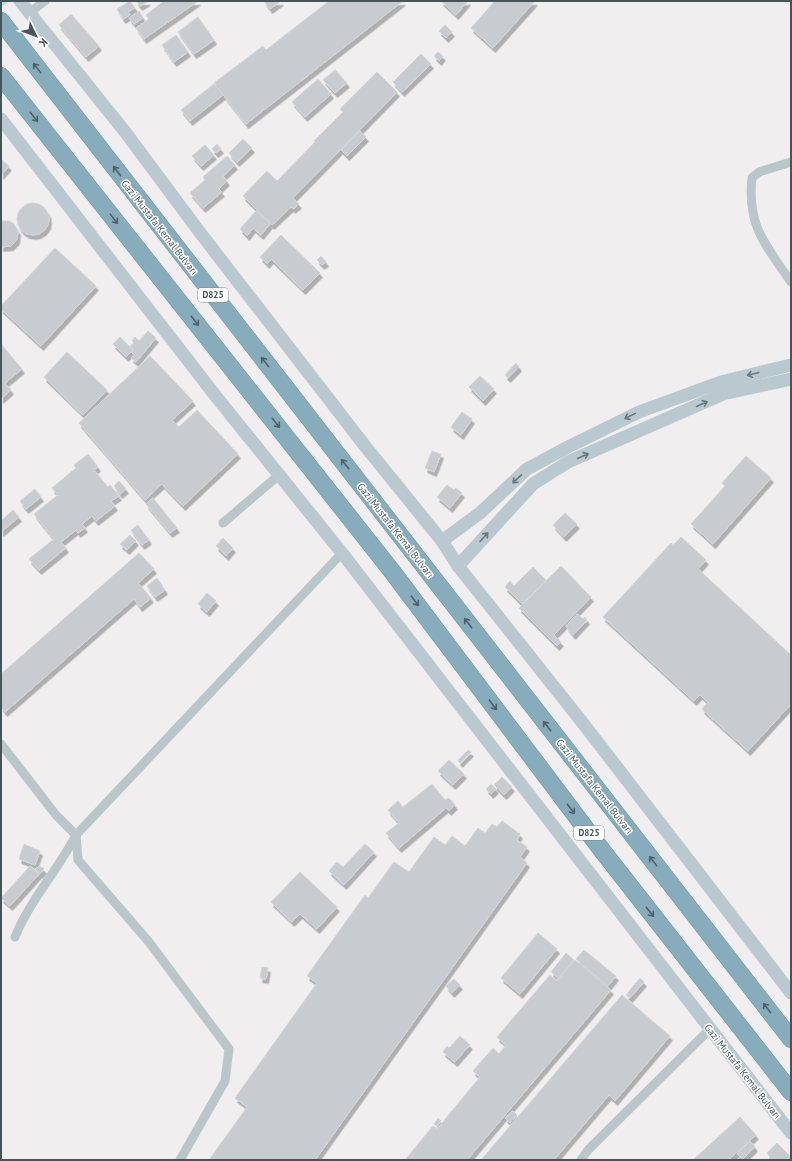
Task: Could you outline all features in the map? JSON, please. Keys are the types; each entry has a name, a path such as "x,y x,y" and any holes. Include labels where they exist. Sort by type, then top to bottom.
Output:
{"highway":[{"name":"Gazi Mustafa Kemal Bulvarı","path":"1,21 791,1039"},
{"name":"D825","path":"1,76 391,570 601,849 791,1092"}],"street":[{"path":"20,1 126,133 198,230 365,446 442,541 458,566 582,722 791,993"},
{"path":"29,13 45,1"},
{"name":"Gazi Mustafa Kemal Bulvarı","path":"1,119 279,476 342,553 791,1133"},
{"path":"791,162 759,172 752,178 750,194 755,224 759,234 791,282"},
{"path":"442,541 480,513 527,469 568,447 639,412 721,382 791,365"},
{"path":"458,566 533,484 568,462 723,394 791,379"},
{"path":"223,524 279,476"},
{"path":"15,937 24,916 68,851 76,835 342,553"},
{"path":"1,744 56,815 76,835 78,860 149,942 229,1049 225,1081 180,1160"},
{"path":"582,1160 588,1150 710,1029"}],"building":[{"path":"130,1 135,8 128,12 130,15 123,19 117,9"},
{"path":"136,1 148,1 140,6"},
{"path":"164,1 198,1 144,39 136,28 149,19 146,15"},
{"path":"264,1 281,1 270,9"},
{"path":"329,1 403,1 246,124 214,83 263,46 266,50"},
{"path":"441,1 468,1 456,15"},
{"path":"495,1 535,1 493,48 471,28"},
{"path":"139,11 143,18 134,24 129,18"},
{"path":"71,14 99,46 86,57 59,25"},
{"path":"198,17 214,40 194,54 178,32"},
{"path":"445,25 452,32 446,38 439,31"},
{"path":"176,35 188,52 174,62 162,45"},
{"path":"438,52 443,56 439,61 434,56"},
{"path":"421,54 431,64 402,92 393,82"},
{"path":"335,70 347,83 335,93 323,80"},
{"path":"377,72 397,92 293,198 299,204 293,209 291,207 272,225 243,196 267,171 277,181 343,112 340,109"},
{"path":"318,79 331,94 305,117 292,102"},
{"path":"214,84 223,95 190,121 181,110"},
{"path":"360,131 366,137 347,156 341,150"},
{"path":"243,139 252,148 237,162 229,153"},
{"path":"217,144 221,149 216,153 212,149"},
{"path":"205,145 214,155 201,166 192,156"},
{"path":"227,156 235,165 223,176 227,181 219,189 222,192 203,208 190,193 205,180 203,177"},
{"path":"1,159 9,166 1,175"},
{"path":"30,203 36,203 46,210 49,219 48,225 42,232 36,235 30,235 20,228 17,222 17,216 24,206"},
{"path":"256,211 270,224 261,235 253,228 247,236 240,229"},
{"path":"1,221 9,221 13,223 18,231 17,240 11,246 1,247"},
{"path":"281,235 320,273 303,290 271,259 267,264 260,257"},
{"path":"55,248 96,286 41,346 1,309 1,306"},
{"path":"321,256 326,262 322,265 317,260"},
{"path":"148,331 156,338 136,362 131,358 134,355 132,353 134,350 130,346 134,343 132,341 135,337 139,341"},
{"path":"120,337 133,350 126,357 113,344"},
{"path":"1,344 22,369 5,383 11,390 1,399"},
{"path":"67,352 107,390 83,415 44,377"},
{"path":"150,356 193,401 172,420 179,427 197,410 238,454 183,506 162,484 145,500 79,423"},
{"path":"516,363 519,367 508,378 505,375"},
{"path":"480,376 494,389 483,401 469,387"},
{"path":"462,412 472,419 461,435 451,427"},
{"path":"432,451 441,454 434,472 425,468"},
{"path":"88,454 98,467 94,470 108,487 110,485 119,496 111,501 115,506 96,521 92,516 82,524 85,528 78,533 76,530 61,542 66,548 39,570 29,559 54,539 34,514 58,495 52,488 76,468 74,465"},
{"path":"746,456 771,478 713,544 691,524 725,486 722,483"},
{"path":"119,481 126,489 120,494 114,486"},
{"path":"447,485 454,490 456,488 462,493 450,508 437,497"},
{"path":"35,489 41,497 26,509 20,501"},
{"path":"153,498 177,528 170,533 146,504"},
{"path":"13,510 19,517 1,532 1,521"},
{"path":"565,513 577,524 564,537 553,525"},
{"path":"138,525 149,540 142,545 131,530"},
{"path":"130,535 136,541 127,550 120,544"},
{"path":"681,537 706,560 698,569 791,655 791,704 748,751 702,709 708,702 700,695 694,701 603,617 671,543 673,545"},
{"path":"223,538 233,548 226,556 216,546"},
{"path":"139,553 154,569 138,583 151,598 140,607 134,599 5,712 1,707 1,674"},
{"path":"561,566 591,597 554,635 561,642 557,646 519,608"},
{"path":"533,567 546,580 522,604 505,587 510,581 514,586"},
{"path":"157,578 165,590 155,597 147,586"},
{"path":"207,593 216,601 207,612 198,604"},
{"path":"577,614 583,619 585,617 587,620 573,635 566,626"},
{"path":"468,750 471,752 460,763 458,760"},
{"path":"449,760 464,774 453,785 438,771"},
{"path":"502,777 512,787 504,795 494,785"},
{"path":"432,784 445,800 449,798 455,805 449,811 446,808 399,848 386,833 399,823 388,810 398,801 403,807"},
{"path":"491,784 496,789 491,794 486,789"},
{"path":"502,821 520,834 517,840 527,847 520,857 527,863 315,1160 209,1160 247,1107 235,1098 317,983 307,976 365,895 368,898 394,862 409,872 434,837 445,845 452,836 465,846 478,828 485,833 492,824 497,827"},
{"path":"24,844 40,851 35,865 19,859"},
{"path":"365,844 374,852 344,885 329,871 337,862 343,867"},
{"path":"30,866 39,874 10,906 1,898"},
{"path":"40,866 44,869 40,874 35,869"},
{"path":"300,872 337,907 317,929 300,914 292,922 271,902"},
{"path":"538,933 557,949 520,994 501,978"},
{"path":"584,950 616,976 608,986 576,959"},
{"path":"566,953 574,960 558,978 551,972"},
{"path":"575,960 611,990 467,1160 405,1160 433,1126 437,1129 480,1077 473,1071 493,1048 499,1054 506,1045 497,1037 550,975 557,981"},
{"path":"262,967 268,968 266,979 260,978"},
{"path":"640,978 644,982 630,998 626,995"},
{"path":"454,979 460,985 452,993 446,986"},
{"path":"622,995 670,1036 615,1101 609,1095 554,1160 481,1160"},
{"path":"460,1036 470,1045 455,1062 443,1052 447,1046 449,1048"},
{"path":"513,1111 517,1115 510,1123 505,1118"},
{"path":"740,1117 756,1135 728,1160 693,1160"},
{"path":"438,1118 441,1121 437,1126 434,1124"},
{"path":"750,1141 755,1147 743,1159 737,1154"},
{"path":"777,1143 791,1157 791,1160 773,1160 767,1153"}],"waterway":[{"path":"1,5 6,1"}]}
